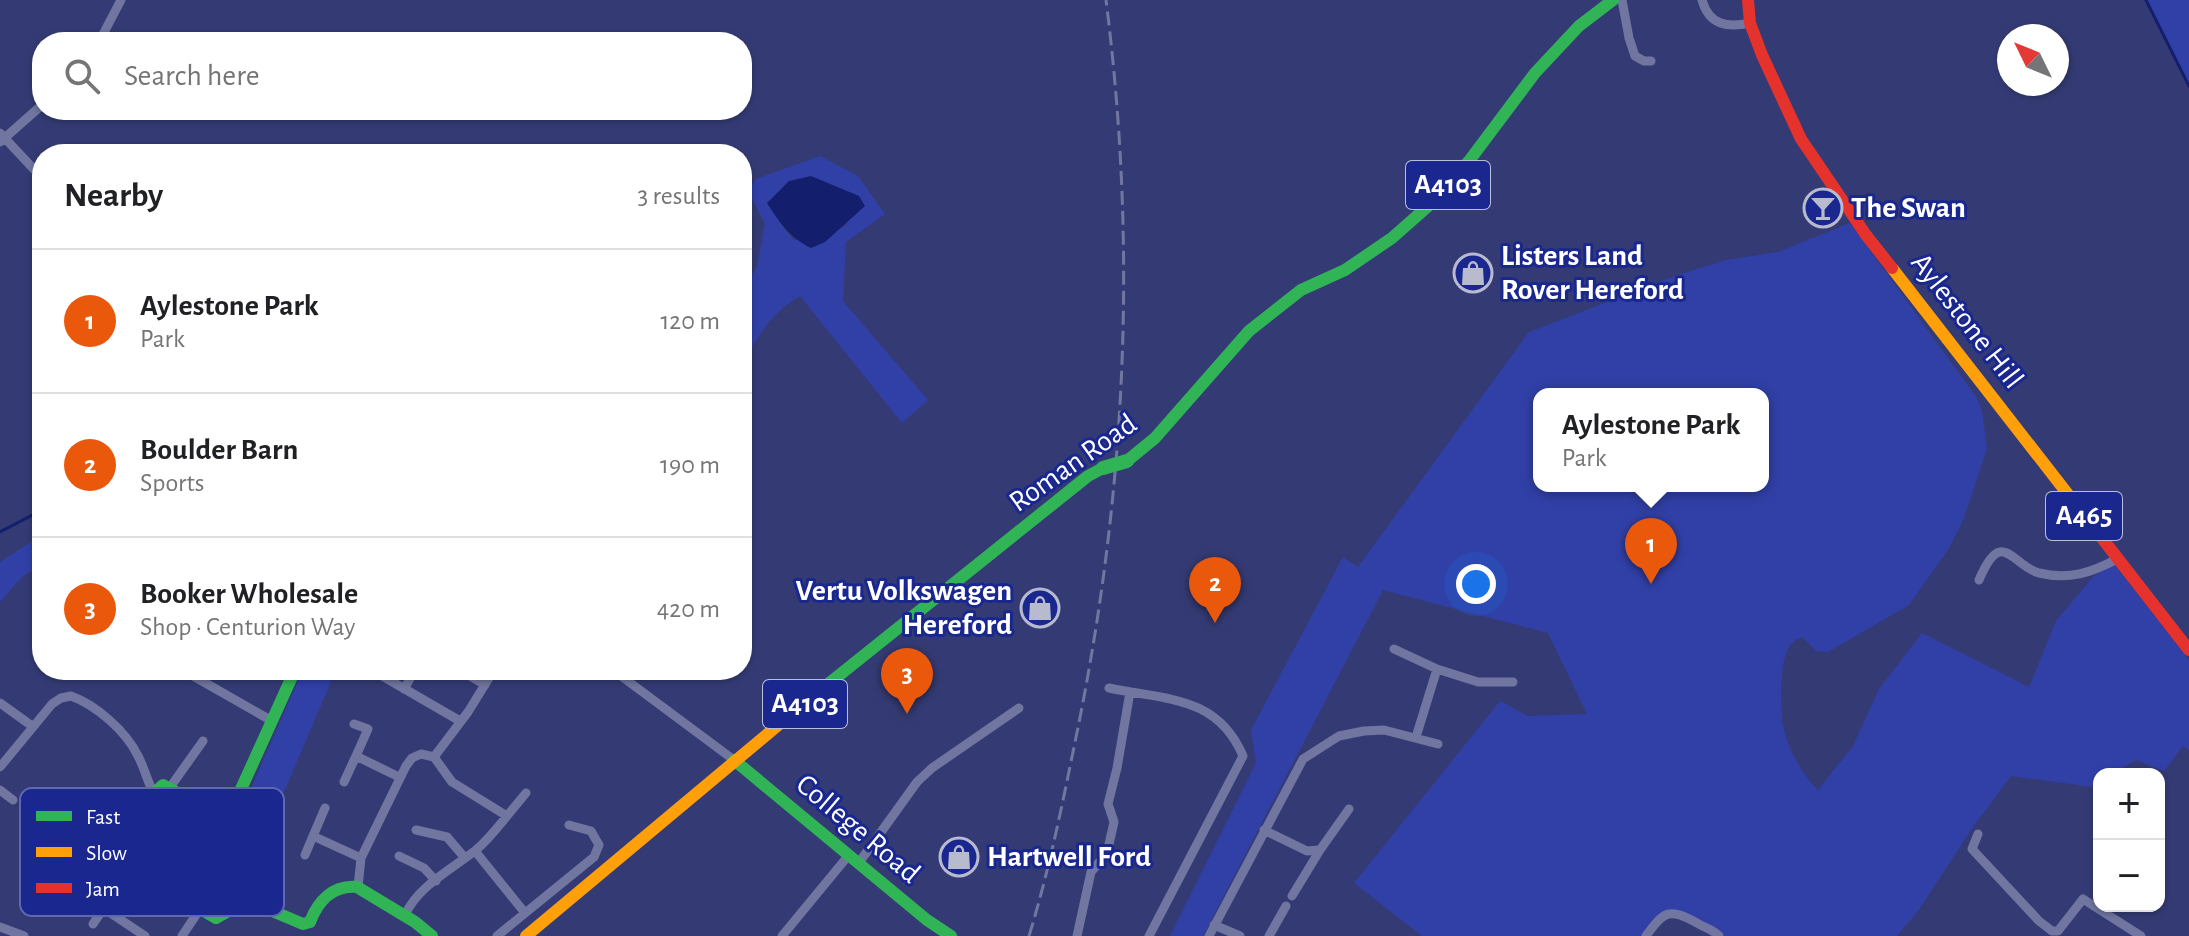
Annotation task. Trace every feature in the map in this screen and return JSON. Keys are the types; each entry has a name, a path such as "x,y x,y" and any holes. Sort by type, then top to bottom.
{"main road":[{"name":"Roman Road","path":"526,936 734,760 1088,476 1127,461 1155,438 1249,331 1301,290 1345,270 1392,238 1435,200 1469,161 1535,73 1579,26 1613,0"},
{"name":"Aylestone Hill","path":"1748,0 1750,23 1801,139 1866,235 2189,650"},
{"path":"242,788 290,680"},
{"name":"College Road","path":"734,760 853,860 951,936"},
{"path":"159,788 163,785 174,788"},
{"path":"284,916 309,929 315,908 324,897 358,887 405,915 432,936"}],"street":[{"path":"104,32 121,0"},
{"path":"1622,0 1635,56 1651,61"},
{"path":"1702,0 1711,19 1723,25 1750,23"},
{"path":"32,113 2,137 32,168"},
{"path":"1979,580 1987,562 1994,555 2004,552 2016,556 2037,573 2067,577 2091,573 2117,559"},
{"path":"1394,649 1437,669 1478,682 1513,682"},
{"path":"1416,737 1437,669"},
{"path":"200,680 272,721"},
{"path":"389,680 460,721"},
{"path":"404,689 409,680"},
{"path":"477,680 485,685"},
{"path":"434,757 454,734 488,680"},
{"path":"626,680 734,760"},
{"path":"1109,688 1194,705 1220,720 1235,738 1243,756 1149,936"},
{"path":"1077,936 1091,872 1107,853 1114,822 1108,804 1130,692"},
{"path":"0,767 32,726 61,698 71,696 114,725 128,739 151,788"},
{"path":"0,703 32,726"},
{"path":"782,936 853,860 924,775 1019,708"},
{"path":"344,782 368,729 354,724"},
{"path":"1209,936 1303,759 1339,736 1364,731 1384,730 1438,744"},
{"path":"171,786 203,741"},
{"path":"358,887 361,858 399,777 412,758 421,754 434,757 452,782 507,816"},
{"path":"356,756 399,777"},
{"path":"0,790 13,800"},
{"path":"405,915 409,906 436,881 491,836 526,793"},
{"path":"305,855 325,808"},
{"path":"1292,896 1349,809"},
{"path":"497,936 594,857 599,845 591,831 569,825"},
{"path":"416,830 447,837 465,858"},
{"path":"1264,830 1307,851 1320,850"},
{"path":"1978,834 1972,849 2052,931 2058,931 2083,899 2141,936"},
{"path":"313,836 361,858"},
{"path":"475,851 525,913"},
{"path":"399,856 421,866 436,881"},
{"path":"1269,936 1286,906"},
{"path":"1646,936 1663,916 1675,913 1707,927 1719,936"},
{"path":"93,924 98,916"},
{"path":"115,916 145,936"},
{"path":"182,936 195,916"},
{"path":"1214,925 1240,936"},
{"path":"0,927 24,936"}],"shaded area":[{"path":"2146,0 2189,0 2189,86"},
{"path":"820,156 858,176 885,214 846,242 843,301 928,400 902,423 800,296 765,327 752,347 752,274 757,267 765,223 752,199 752,184 756,179","holes":["767,202 848,224 831,234 794,240"]},
{"path":"811,176 859,196 865,206 825,242 811,248 786,229 767,203 789,181"},
{"path":"1850,223 1977,398 1982,411 1987,448 1964,518 1948,550 1909,605 1828,652 1816,651 1802,637 1788,649 1782,677 1784,730 1797,762 1818,790 1853,746 1879,689 1922,633 2029,687 2056,621 2093,577 2114,564 2189,660 2189,750 2183,746 2165,770 2136,760 2124,768 2093,768 2093,787 2011,776 1918,911 1897,936 1719,936 1675,913 1646,936 1422,936 1354,883 1500,701 1528,716 1587,714 1548,633 1383,590 1203,936 1170,936 1256,763 1251,730 1343,557 1358,567 1529,332 1675,276 1726,260 1778,252"},
{"path":"32,541 32,570 0,602 0,562"},
{"path":"299,680 332,680 284,792 284,788 251,788"}],"waterway":[{"path":"2146,0 2189,86"},
{"path":"0,532 32,515"}],"railway":[{"path":"1029,936 1059,819 1092,654 1115,468 1122,375 1124,282 1122,188 1106,0"}],"traffic: fast":[{"path":"1127,461 1155,438 1249,331 1301,290 1345,270 1392,238 1435,200 1469,161 1535,73 1579,26 1613,0"},
{"path":"1103,468 1127,461"},
{"path":"807,701 1088,476 1103,468"},
{"path":"242,788 290,680"},
{"path":"734,760 927,920 951,936"},
{"path":"160,788 163,785 168,788"},
{"path":"284,916 303,924 310,922 317,907 328,896 341,889 357,887 415,922 432,936"},
{"path":"213,916 219,916"}],"traffic: slow":[{"path":"1892,268 2098,533"},
{"path":"526,936 807,701"}],"traffic: jam":[{"path":"1748,0 1750,23 1762,55 1801,139 1892,268"},
{"path":"2098,533 2189,650"}],"place":[{"name":"The Swan","path":"1823,208"},
{"name":"Listers Land Rover Hereford","path":"1473,273"},
{"name":"Aylestone Park","path":"1651,584"},
{"name":"Vertu Volkswagen Hereford","path":"1040,608"},
{"name":"Boulder Barn","path":"1215,623"},
{"name":"Booker Wholesale","path":"907,714"},
{"name":"Hartwell Ford","path":"959,857"}]}
